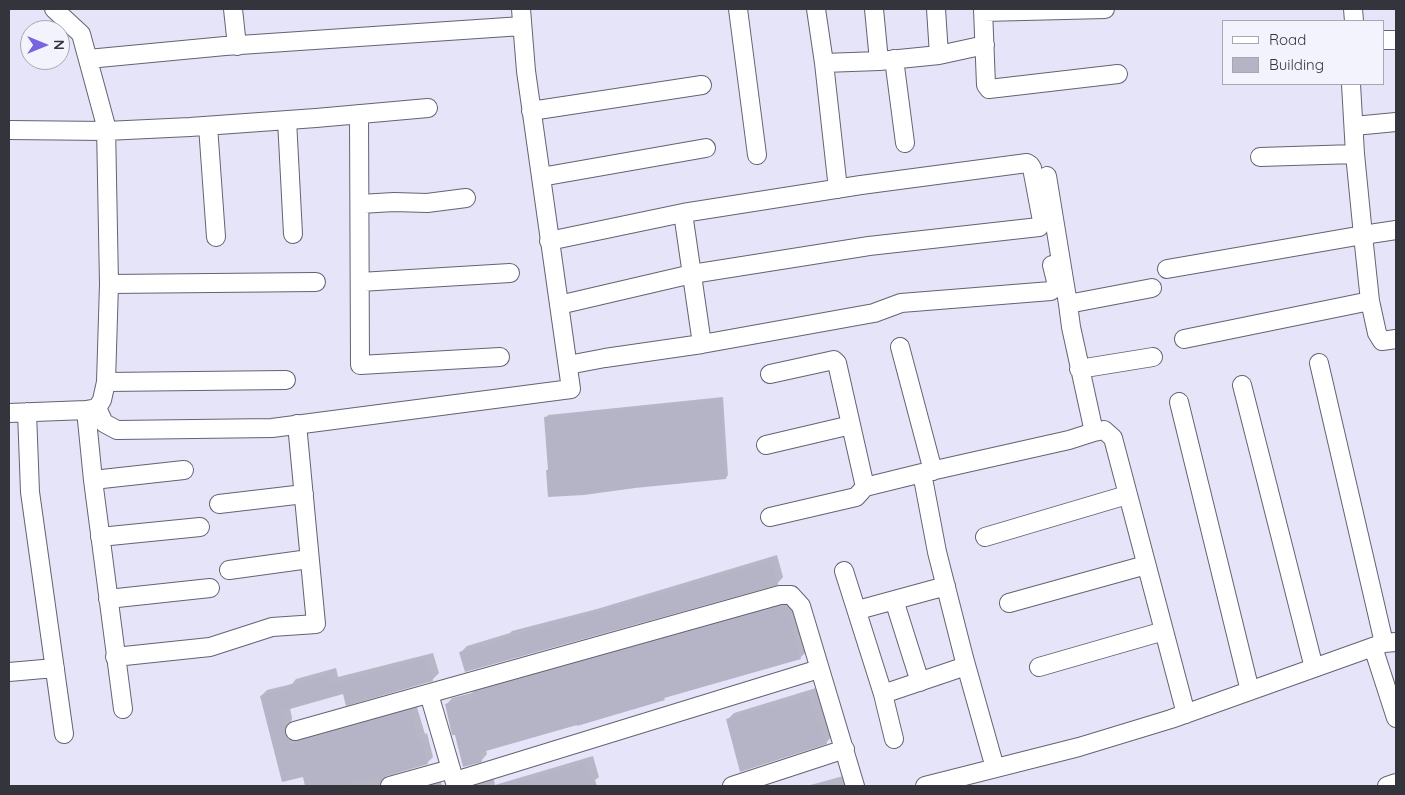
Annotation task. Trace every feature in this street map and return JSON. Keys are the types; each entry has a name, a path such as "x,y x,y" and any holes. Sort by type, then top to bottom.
{"street":[{"path":"9,412 92,409 102,400 106,382 109,284 106,131 81,34 54,9"},
{"path":"233,9 237,46"},
{"path":"738,9 757,155"},
{"path":"816,9 838,189"},
{"path":"874,9 905,143"},
{"path":"936,9 939,54"},
{"path":"1105,9 983,10 986,85 989,89 1118,74"},
{"path":"88,59 522,17 549,241 571,387 568,390 272,428 117,430 104,423 92,409"},
{"path":"824,63 886,60 939,54 985,44"},
{"path":"532,111 702,85"},
{"path":"1351,85 1355,154 1370,301 1377,333 1382,341 1396,340"},
{"path":"9,130 106,131 208,126 428,108"},
{"path":"359,114 360,366 500,356"},
{"path":"287,120 293,234"},
{"path":"1354,126 1396,122"},
{"path":"208,126 216,236"},
{"path":"541,177 706,148"},
{"path":"1260,157 1355,154"},
{"path":"549,241 683,213 1027,163 1032,168 1042,225 1056,281 1055,287 1051,291 901,303 874,313 702,344 605,358 568,366"},
{"path":"1047,176 1070,327 1094,432"},
{"path":"360,204 427,203 466,198"},
{"path":"683,213 702,344"},
{"path":"559,305 692,274 869,246 1039,227 1042,225"},
{"path":"1167,269 1396,230"},
{"path":"360,282 510,273"},
{"path":"109,284 316,282"},
{"path":"1068,304 1152,288"},
{"path":"1184,339 1370,301"},
{"path":"900,346 927,472 937,552 966,666 995,768"},
{"path":"1079,369 1153,357"},
{"path":"770,374 834,360 866,487"},
{"path":"1319,363 1384,644 1396,718"},
{"path":"106,382 286,380"},
{"path":"1242,385 1314,668"},
{"path":"1179,402 1250,690"},
{"path":"92,409 93,480 123,709"},
{"path":"27,412 30,492 64,734"},
{"path":"115,657 210,647 272,627 315,625 298,424"},
{"path":"766,445 851,425"},
{"path":"770,517 856,497 866,487 1069,440 1104,430 1113,438 1186,714"},
{"path":"93,480 184,470"},
{"path":"219,504 304,494"},
{"path":"985,537 1127,495"},
{"path":"100,538 200,527"},
{"path":"228,570 309,559"},
{"path":"1009,603 1146,565"},
{"path":"844,571 858,610 883,694 894,740"},
{"path":"858,610 946,586"},
{"path":"108,599 210,588"},
{"path":"295,731 780,595 791,595 801,606 855,786"},
{"path":"894,600 920,682"},
{"path":"1039,668 1164,631"},
{"path":"925,786 1080,747 1186,714 1384,644"},
{"path":"883,694 966,666"},
{"path":"9,672 55,668"},
{"path":"390,786 454,779 819,669"},
{"path":"429,694 454,779"},
{"path":"732,786 845,749"},
{"path":"1387,786 1396,783"}],"building":[{"path":"721,399 726,479 584,495 548,497 544,417"},
{"path":"771,560 778,585 465,672 459,652 504,639 504,637 590,614"},
{"path":"781,606 788,608 794,629 792,630 801,659 664,698 665,700 577,726 479,753 482,762 463,767 455,735 452,735 445,704 472,697 471,693"},
{"path":"426,658 433,681 346,706 343,694 283,711 287,725 285,733 291,744 410,710 418,740 421,739 428,764 387,776 382,779 380,786 378,776 343,786 305,786 303,777 282,782 260,696 289,688 289,685 329,674 332,683"},
{"path":"809,694 818,725 821,724 827,744 740,772 726,719"},
{"path":"586,762 594,786 518,786 517,782"}]}
